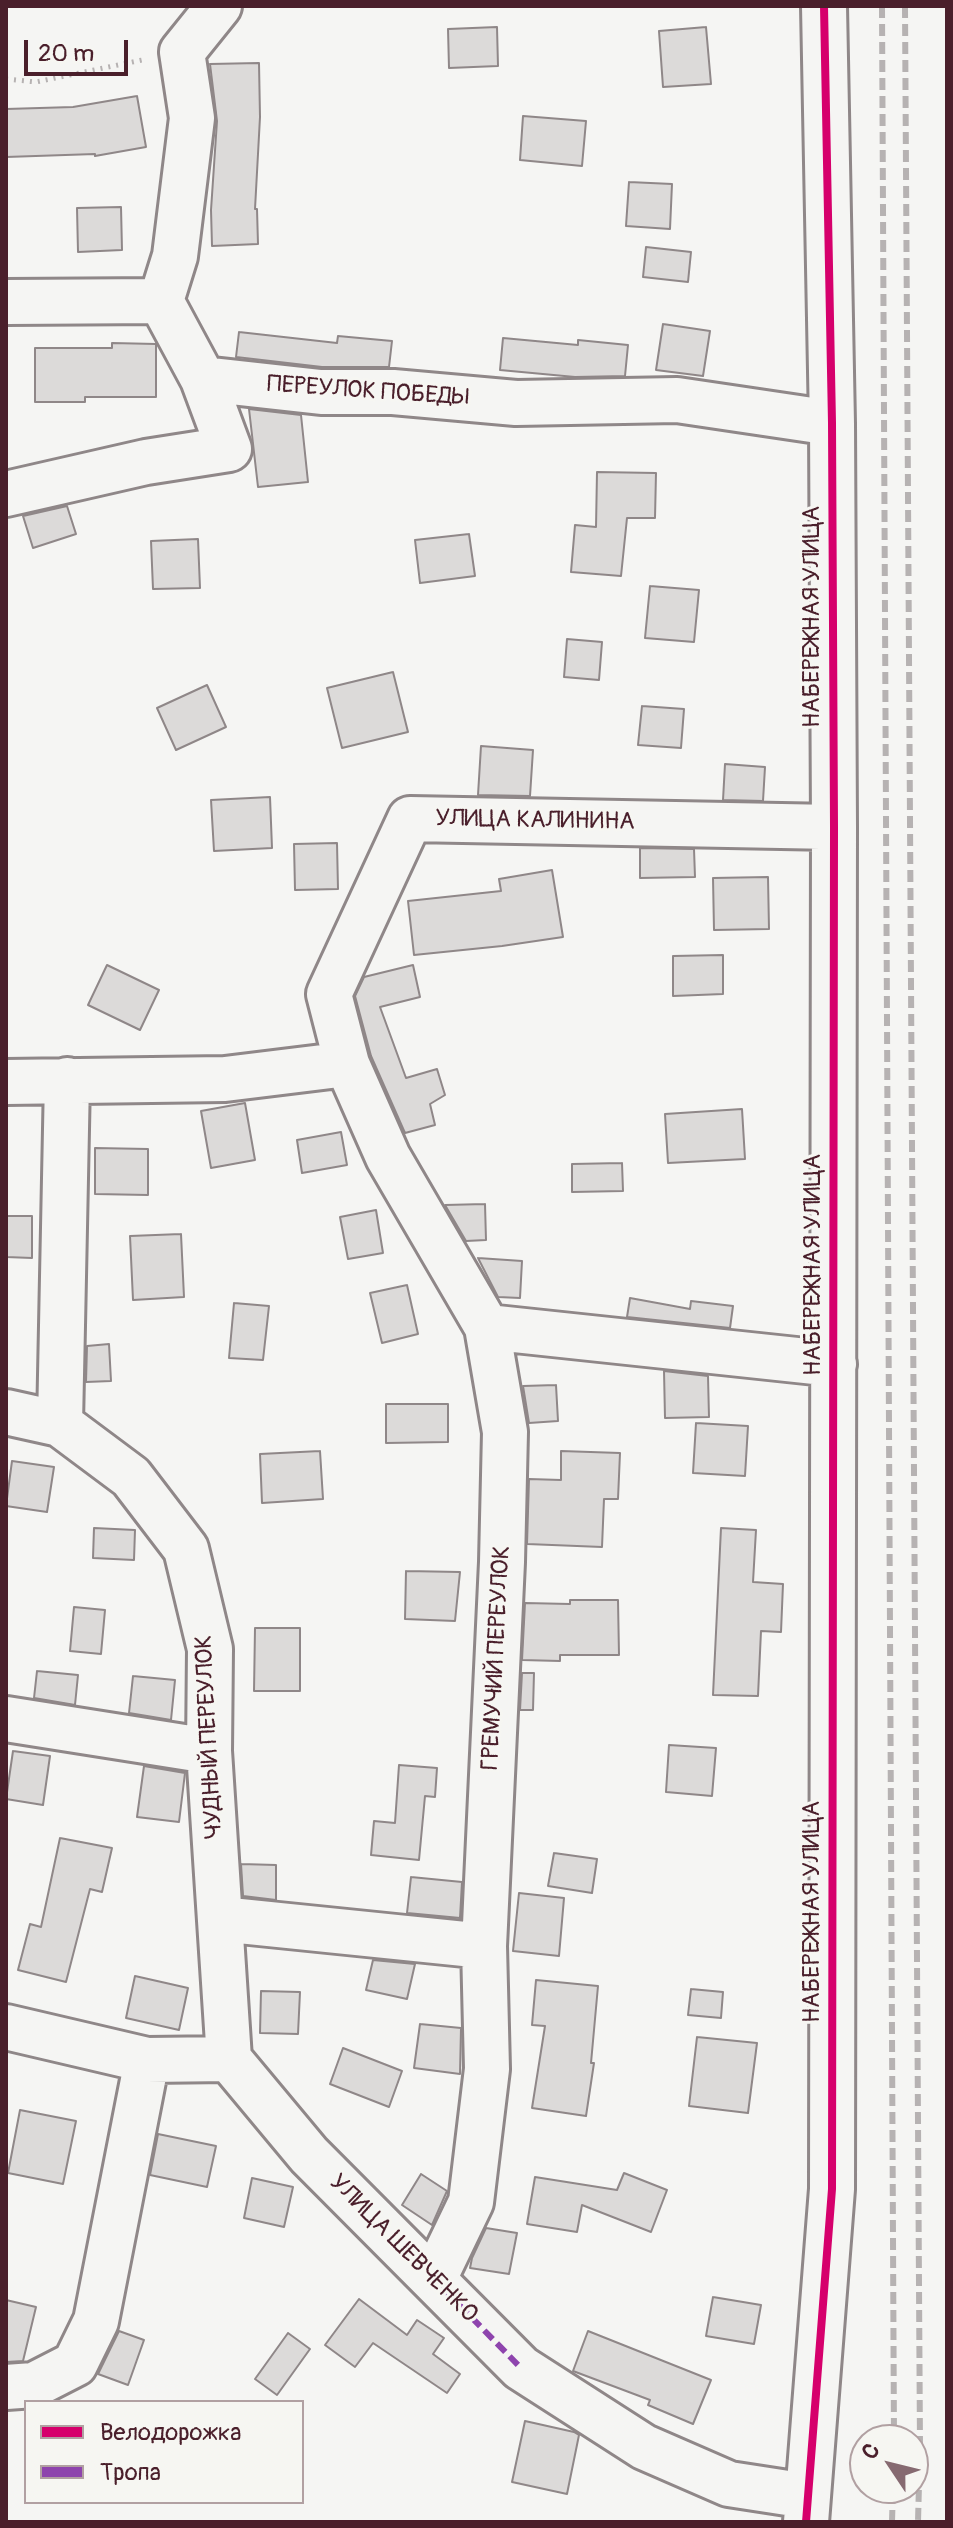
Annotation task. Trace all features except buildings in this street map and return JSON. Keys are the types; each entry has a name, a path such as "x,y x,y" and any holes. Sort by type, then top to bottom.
{"street":[{"path":"6,494 146,462 229,449 203,379 161,301 175,256 192,118 182,52 219,6"},
{"name":"НАБЕРЕЖНАЯ УЛИЦА","path":"806,2509 832,2189 834,827 832,423 824,6"},
{"path":"6,302 161,301"},
{"name":"ПЕРЕУЛОК ПОБЕДЫ","path":"203,379 321,392 393,392 516,403 677,400 832,423"},
{"name":"УЛИЦА КАЛИНИНА","path":"347,1064 329,994 410,819 834,827"},
{"path":"6,1082 225,1079 347,1064"},
{"name":"ГРЕМУЧИЙ ПЕРЕУЛОК","path":"347,1064 388,1157 487,1327 505,1432 484,1946 487,2069 471,2202 434,2279"},
{"path":"6,1412 60,1424 67,1080"},
{"path":"487,1327 834,1364"},
{"name":"ЧУДНЫЙ ПЕРЕУЛОК","path":"60,1424 131,1477 186,1549 210,1649 209,1751 229,2059"},
{"path":"6,1719 209,1751"},
{"path":"220,1919 484,1946"},
{"path":"6,2027 147,2060 229,2059"},
{"name":"УЛИЦА ШЕВЧЕНКО","path":"229,2059 309,2155 521,2368 644,2447 729,2484 806,2509"},
{"path":"6,2387 34,2385 75,2364 96,2321 147,2060"}],"path":[{"path":"6,79 36,82 182,52"}],"railway":[{"path":"882,6 894,2424"},
{"path":"905,6 918,2522"},
{"path":"892,2522 893,2504"}],"marked path":[{"path":"434,2279 521,2368"}],"cycle path":[{"path":"806,2522 832,2189 834,827 832,423 824,6"}]}
